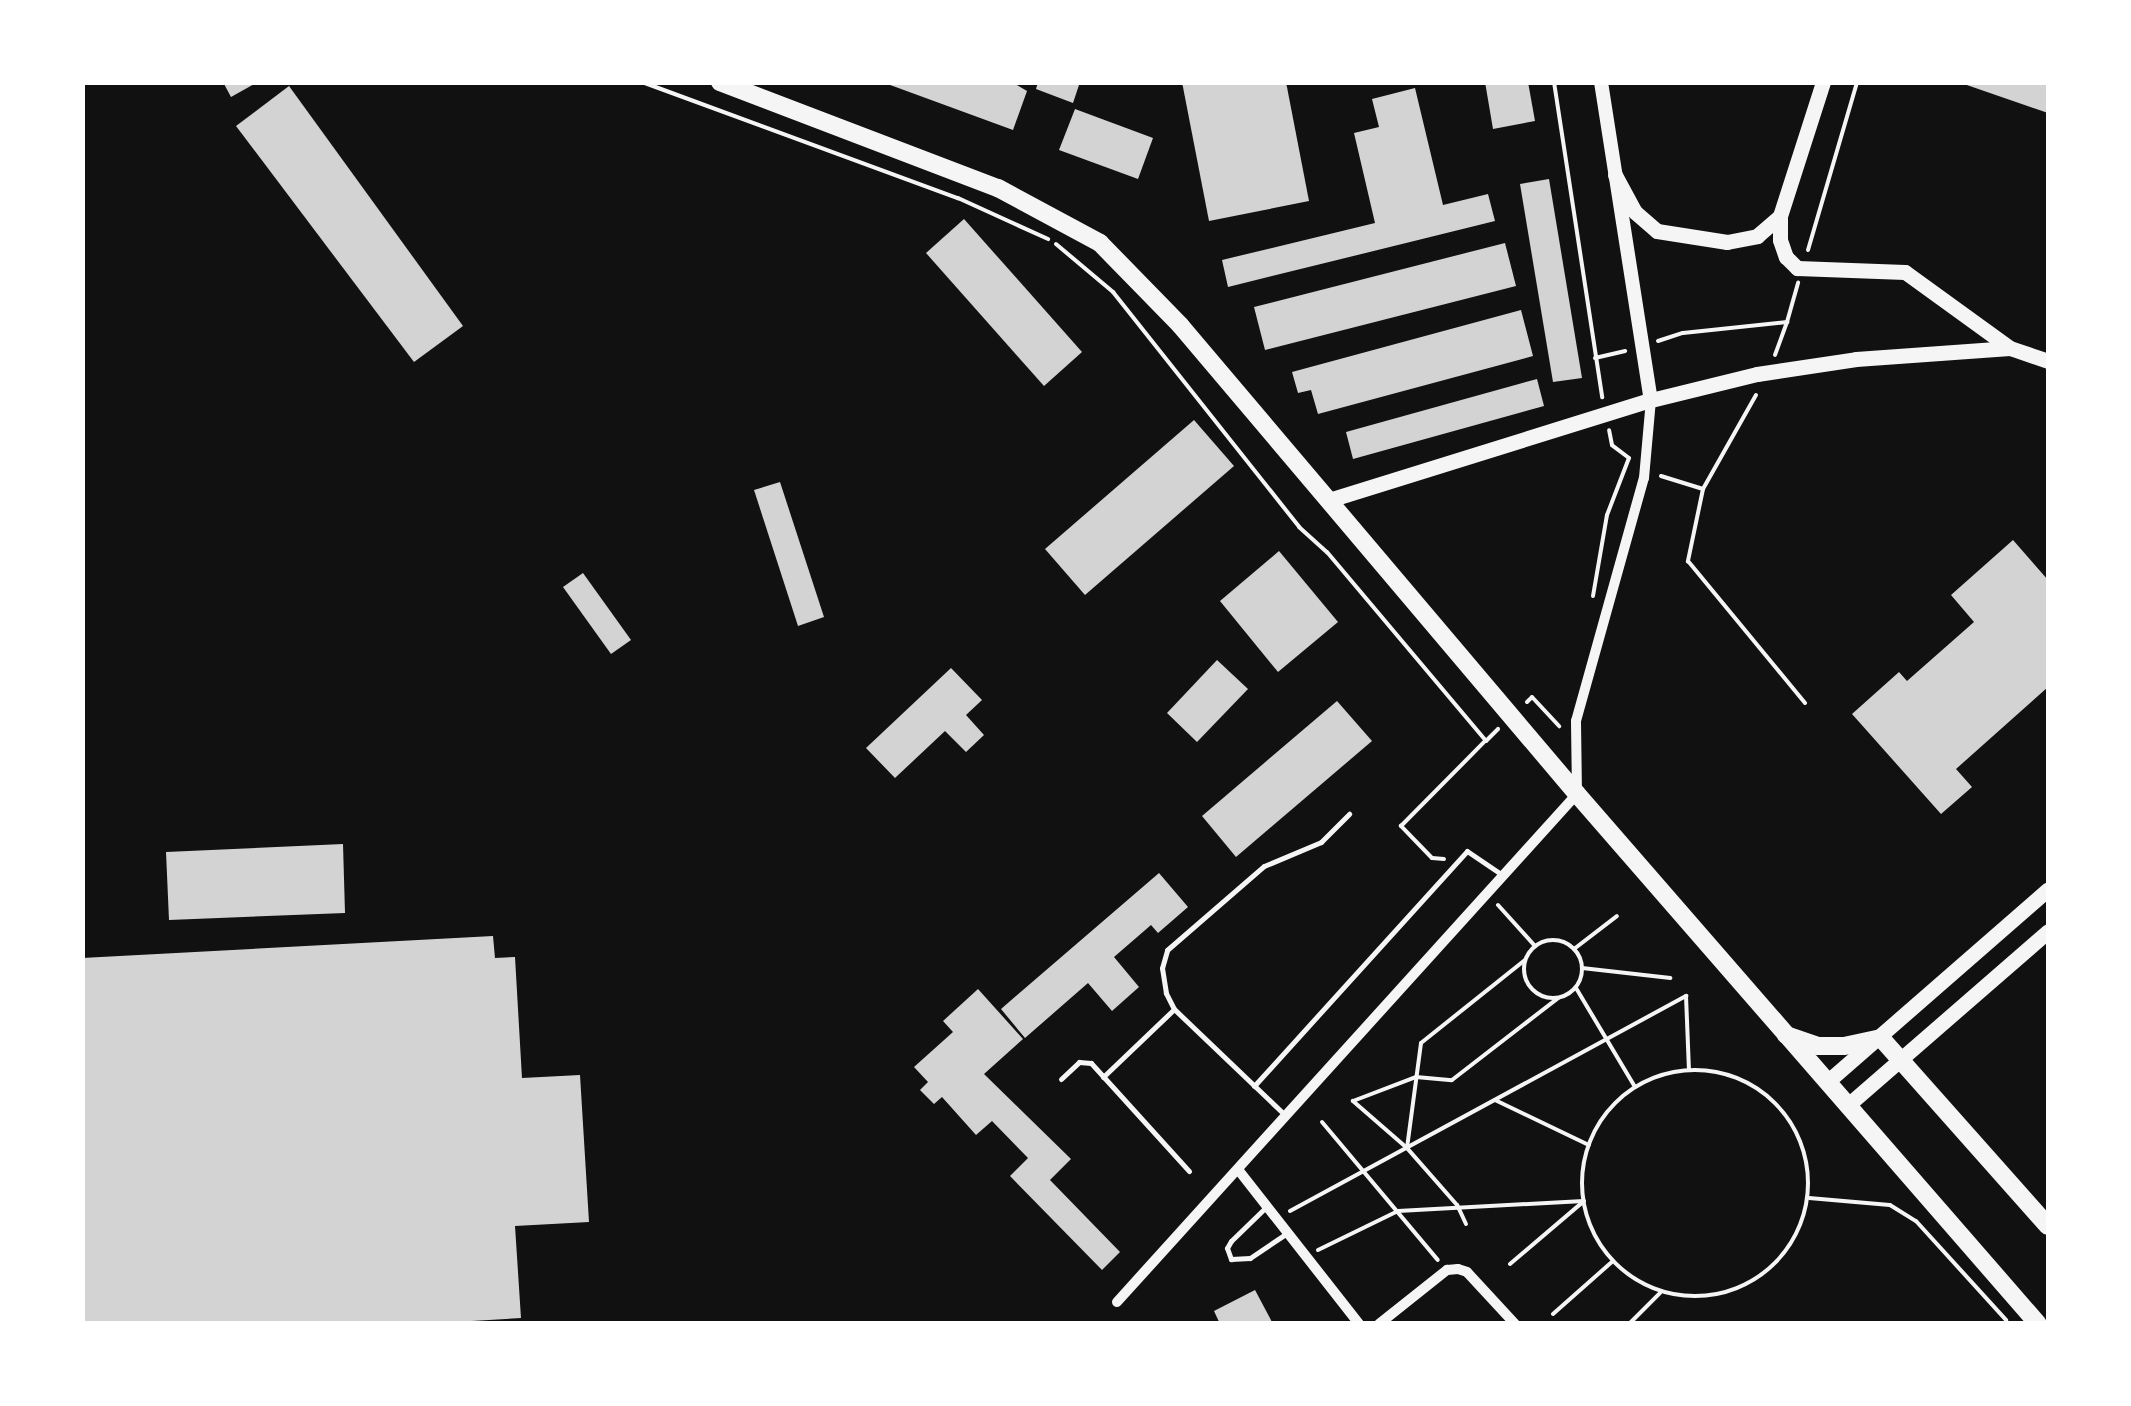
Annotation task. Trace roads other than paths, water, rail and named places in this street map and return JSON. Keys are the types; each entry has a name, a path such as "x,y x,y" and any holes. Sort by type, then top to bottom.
{"main road":[{"path":"720,82 998,188 1100,242 1180,324 1577,794 2038,1324"},
{"path":"1822,82 1780,216 1786,257 1802,269 1905,272 1920,279 2010,348 2048,361"},
{"path":"1615,175 1635,212 1657,231 1744,242 1780,216"},
{"path":"1329,500 1651,400 1769,372 1856,359 2010,348"},
{"path":"1827,1082 1882,1038 2048,888"},
{"path":"1848,1105 2048,931"},
{"path":"1784,1034 1818,1046 1844,1046 1882,1038"},
{"path":"1882,1038 2048,1226"}],"street":[{"path":"1117,1302 1240,1172 1577,794 1576,721 1646,472 1651,400 1602,82"},
{"path":"1240,1172 1359,1324"},
{"path":"1379,1324 1446,1270 1467,1272 1515,1324"}],"lane":[{"path":"1286,1116 1174,1009 1162,981 1167,950 1264,866 1321,842 1349,814"},
{"path":"1254,1086 1468,851 1504,876"},
{"path":"1103,1077 1174,1009"},
{"path":"1061,1079 1086,1061 1188,1171"},
{"path":"1266,1206 1231,1241 1228,1256 1250,1258 1287,1233"}]}
